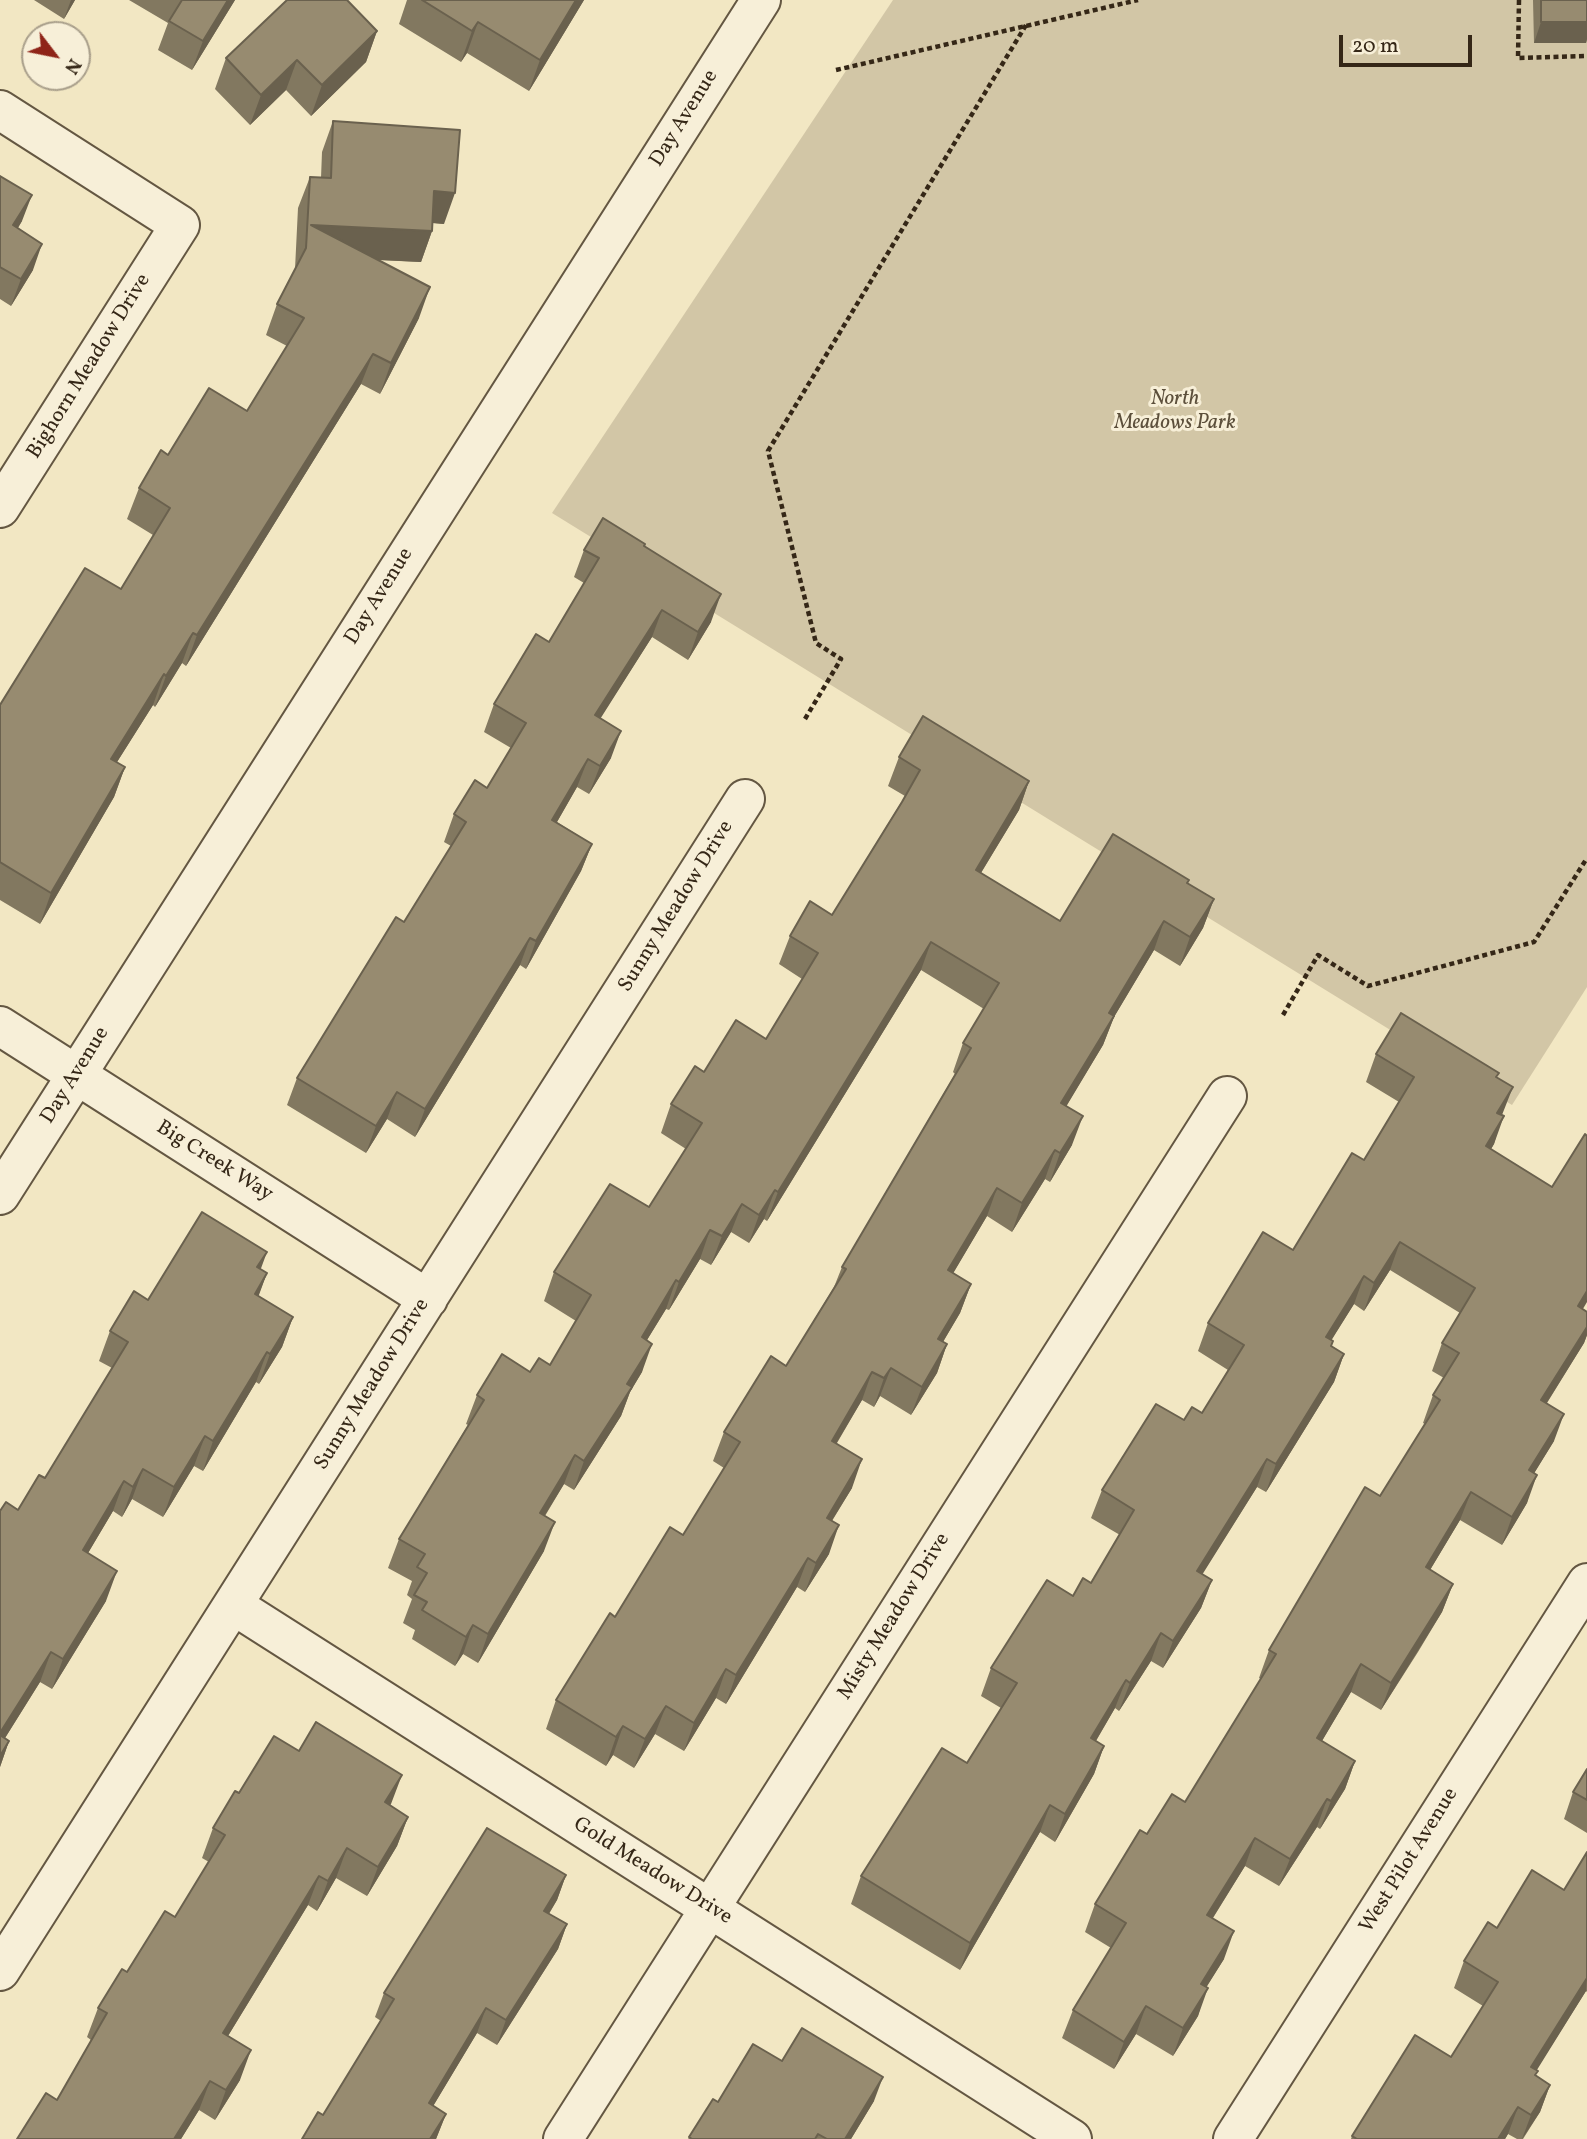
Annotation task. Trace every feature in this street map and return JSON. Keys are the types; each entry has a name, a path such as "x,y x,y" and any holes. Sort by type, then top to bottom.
{"street":[{"name":"Day Avenue","path":"0,1195 761,0"},
{"name":"Bighorn Meadow Drive","path":"0,110 180,225 0,508"},
{"name":"Sunny Meadow Drive","path":"0,1971 745,799"},
{"name":"Big Creek Way","path":"0,1026 428,1299"},
{"name":"Misty Meadow Drive","path":"563,2139 1227,1096"},
{"name":"West Pilot Avenue","path":"1233,2139 1587,1584"},
{"name":"Gold Meadow Drive","path":"233,1605 1072,2139"}],"path":[{"path":"836,70 1138,0"},
{"path":"1519,0 1518,58 1587,56"},
{"path":"805,719 841,659 816,643 768,451 1026,25"},
{"path":"1283,1015 1318,955 1368,986 1534,942 1587,858"}],"green space":[{"name":"North Meadows Park","path":"893,0 1587,0 1587,987 1512,1105 552,513"}],"building":[{"path":"182,0 228,0 203,41 169,21"},
{"path":"287,0 347,0 377,31 322,85 297,60 261,95 226,58"},
{"path":"422,0 576,0 540,60 478,22 472,31"},
{"path":"1541,0 1587,0 1587,22 1541,22"},
{"path":"333,121 460,130 455,193 434,191 432,231 311,225 430,287 391,363 373,354 197,635 193,633 166,676 164,674 111,759 125,767 51,893 0,862 0,705 85,568 121,589 170,508 139,488 161,450 168,455 209,388 247,411 304,318 277,304 306,248 310,177 331,178"},
{"path":"0,176 32,195 13,225 42,244 21,279 0,267"},
{"path":"603,518 721,594 698,632 662,610 595,715 621,731 600,766 588,759 552,820 592,844 536,941 530,938 425,1109 397,1092 376,1126 297,1078 396,917 404,922 466,822 454,814 475,780 487,788 526,723 494,704 536,634 549,642 599,558 584,550"},
{"path":"923,716 1029,781 976,870 1060,921 1113,834 1189,880 1187,883 1214,899 1190,937 1164,921 1109,1013 1114,1016 1061,1103 1083,1116 1060,1153 1055,1150 1022,1203 997,1188 948,1270 971,1284 938,1339 947,1344 922,1387 891,1368 884,1378 872,1372 832,1441 862,1459 827,1518 839,1525 816,1563 808,1558 736,1675 726,1669 694,1723 666,1706 645,1739 623,1726 616,1737 556,1700 610,1613 615,1617 670,1527 683,1535 740,1442 724,1432 771,1356 786,1366 846,1269 842,1267 971,1048 963,1043 999,983 931,942 778,1192 775,1190 759,1215 742,1204 722,1236 710,1230 679,1282 676,1280 642,1337 652,1344 627,1384 632,1387 584,1461 575,1455 540,1513 555,1522 488,1634 473,1625 466,1637 422,1610 427,1602 414,1595 427,1573 417,1567 425,1554 399,1539 484,1400 477,1395 502,1354 530,1372 539,1358 550,1365 591,1295 554,1272 610,1184 649,1207 702,1123 671,1104 695,1066 704,1072 736,1020 766,1039 818,953 790,936 810,901 832,915 902,802 920,770 899,757"},
{"path":"1401,1013 1499,1073 1496,1077 1513,1087 1497,1113 1504,1116 1486,1146 1552,1187 1585,1134 1587,1136 1587,1291 1578,1306 1587,1312 1587,1327 1541,1400 1564,1414 1529,1470 1537,1475 1512,1517 1471,1492 1426,1567 1453,1584 1391,1683 1361,1664 1317,1738 1355,1761 1331,1801 1327,1799 1290,1859 1255,1838 1207,1915 1234,1931 1201,1984 1208,1988 1183,2028 1146,2006 1124,2042 1073,2010 1126,1923 1095,1904 1140,1830 1147,1834 1172,1794 1185,1802 1276,1654 1269,1650 1365,1487 1380,1496 1440,1400 1433,1395 1459,1353 1442,1343 1475,1288 1400,1242 1374,1283 1364,1276 1326,1337 1333,1341 1331,1346 1344,1354 1276,1464 1267,1459 1197,1571 1212,1580 1173,1641 1161,1633 1130,1683 1126,1680 1091,1738 1104,1746 1065,1814 1050,1805 970,1943 861,1876 942,1748 967,1763 1017,1683 991,1668 1047,1580 1073,1596 1083,1578 1091,1583 1134,1510 1102,1490 1156,1404 1184,1420 1192,1407 1202,1413 1244,1345 1208,1323 1263,1232 1293,1250 1352,1153 1364,1160 1414,1077 1376,1054"},
{"path":"202,1212 267,1252 257,1267 267,1273 255,1294 293,1317 270,1354 267,1352 213,1441 205,1436 174,1487 143,1469 133,1487 124,1481 83,1550 117,1571 63,1659 51,1652 0,1733 0,1511 6,1502 18,1510 39,1475 45,1478 128,1342 110,1331 134,1291 148,1300"},
{"path":"316,1722 402,1775 385,1802 408,1817 378,1867 347,1848 328,1881 319,1876 223,2033 251,2050 226,2090 210,2081 174,2139 17,2139 46,2093 57,2100 107,2013 98,2008 122,1969 127,1972 165,1911 175,1917 225,1835 213,1828 235,1791 239,1793 274,1736 299,1751"},
{"path":"0,1735 9,1741 0,1756"},
{"path":"1587,1769 1587,1800 1573,1792"},
{"path":"487,1828 566,1875 544,1911 567,1924 506,2020 486,2008 429,2103 446,2114 430,2139 302,2139 318,2112 323,2115 394,1999 384,1993"},
{"path":"1587,1852 1587,1978 1531,2067 1538,2071 1535,2075 1550,2085 1531,2115 1518,2107 1498,2139 1357,2139 1352,2136 1415,2035 1451,2057 1498,1982 1464,1961 1488,1922 1497,1928 1532,1870 1564,1890"},
{"path":"802,2028 883,2077 845,2139 827,2139 818,2134 815,2139 689,2137 713,2099 718,2102 753,2044 782,2061"}]}
